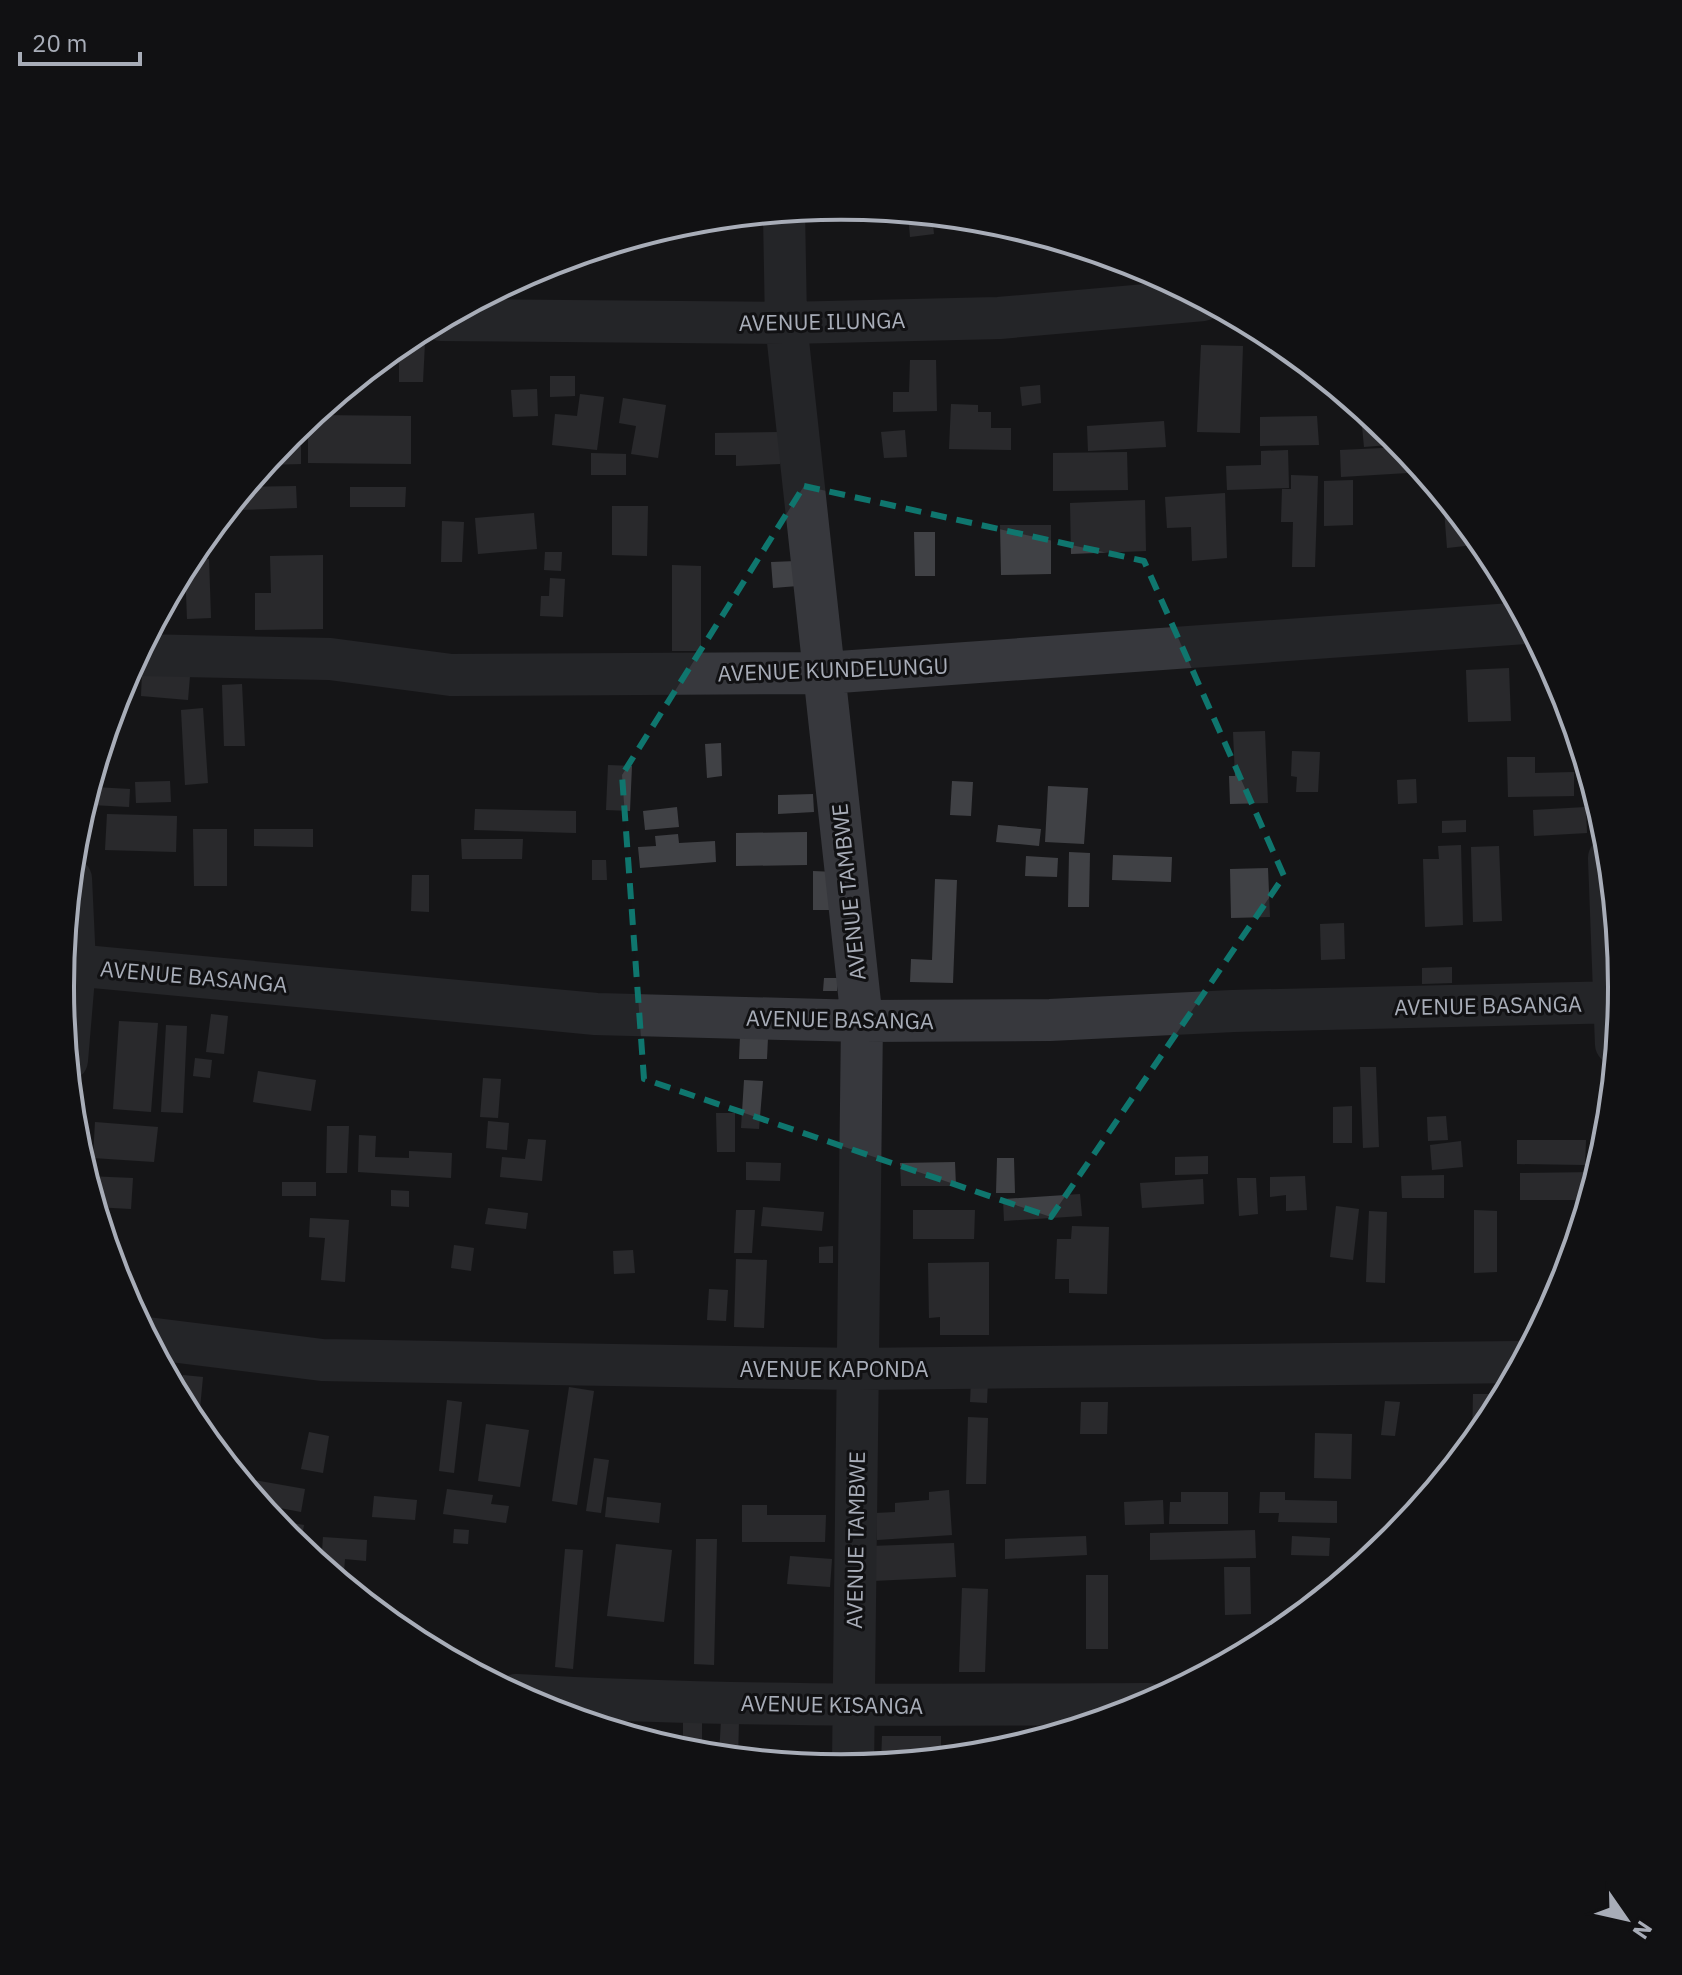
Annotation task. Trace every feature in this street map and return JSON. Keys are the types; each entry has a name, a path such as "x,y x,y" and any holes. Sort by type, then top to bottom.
{"street":[{"name":"AVENUE TAMBWE","path":"784,223 786,323 862,1021 853,1754"},
{"name":"AVENUE ILUNGA","path":"463,320 786,323 999,318 1183,302"},
{"name":"AVENUE KUNDELUNGU","path":"150,655 330,659 394,665 451,675 825,673 1516,624"},
{"name":"AVENUE BASANGA","path":"75,965 596,1014 862,1021 1050,1020 1233,1011 1607,1002"},
{"name":"AVENUE KAPONDA","path":"160,1340 322,1360 857,1369 1510,1362"},
{"name":"AVENUE KISANGA","path":"550,1697 632,1702 852,1706 1114,1704"}],"highlighted area":[{"path":"804,486 1144,561 1284,876 1051,1217 644,1079 622,775"}],"building":[{"path":"909,224 933,226 934,234 910,237"},
{"path":"425,344 423,382 399,382 399,361"},
{"path":"1201,345 1243,346 1240,433 1197,432"},
{"path":"910,360 936,360 937,411 893,412 893,392 909,392"},
{"path":"550,376 575,376 575,396 550,397"},
{"path":"1040,385 1041,403 1022,406 1020,387"},
{"path":"537,389 538,416 513,417 511,390"},
{"path":"580,394 604,397 597,450 552,445 555,414 577,416"},
{"path":"623,398 666,405 658,458 631,454 636,426 619,423"},
{"path":"951,404 978,405 978,412 991,412 991,428 1011,428 1011,450 949,449"},
{"path":"331,415 411,416 411,464 308,463 308,436"},
{"path":"1317,416 1319,445 1260,446 1260,417"},
{"path":"1164,421 1166,447 1088,451 1087,426"},
{"path":"1363,426 1383,445 1364,447"},
{"path":"905,430 907,457 884,458 881,432"},
{"path":"780,432 780,464 736,466 736,455 715,455 715,433"},
{"path":"298,446 301,446 301,464 281,465"},
{"path":"1386,448 1409,473 1341,477 1340,450"},
{"path":"1288,450 1289,488 1227,490 1226,466 1261,465 1261,451"},
{"path":"1127,452 1128,490 1053,491 1053,453"},
{"path":"591,453 626,454 626,475 591,475"},
{"path":"1291,475 1318,476 1315,567 1292,567 1293,522 1281,522 1282,489 1291,489"},
{"path":"1353,480 1353,525 1324,526 1324,481"},
{"path":"296,486 297,508 241,510 260,487"},
{"path":"350,487 406,487 405,507 350,507"},
{"path":"1225,493 1227,558 1192,561 1191,527 1167,528 1165,497"},
{"path":"1145,500 1146,551 1071,554 1070,503"},
{"path":"612,506 648,506 647,556 612,555"},
{"path":"534,513 537,549 478,554 475,518"},
{"path":"1444,514 1468,546 1447,548"},
{"path":"442,521 464,522 462,562 441,562"},
{"path":"1000,525 1051,525 1051,574 1001,575"},
{"path":"914,532 935,532 935,576 915,576"},
{"path":"545,552 562,552 561,571 544,570"},
{"path":"323,555 323,629 255,630 255,593 271,593 270,556"},
{"path":"204,559 209,559 211,618 187,619 186,589"},
{"path":"796,561 798,586 773,588 771,562"},
{"path":"672,565 701,566 701,651 672,651"},
{"path":"550,578 565,579 563,617 540,616 541,596 549,596"},
{"path":"1509,668 1511,721 1468,722 1466,670"},
{"path":"142,672 190,676 188,700 141,696"},
{"path":"242,684 245,746 224,746 222,685"},
{"path":"203,708 208,783 185,785 181,710"},
{"path":"1265,731 1268,803 1230,804 1229,776 1235,776 1233,732"},
{"path":"721,743 722,776 707,778 705,744"},
{"path":"1292,751 1320,752 1318,792 1296,792 1297,777 1291,776"},
{"path":"1507,757 1535,757 1535,773 1574,772 1574,796 1508,797"},
{"path":"608,765 632,766 630,811 606,810"},
{"path":"1416,779 1417,803 1398,804 1397,780"},
{"path":"170,781 171,802 136,803 135,782"},
{"path":"952,781 973,782 971,816 950,815"},
{"path":"1048,786 1088,788 1084,844 1045,842"},
{"path":"101,787 130,789 129,807 96,805"},
{"path":"813,794 814,812 778,814 778,795"},
{"path":"677,807 679,827 645,830 643,811"},
{"path":"1586,807 1587,833 1534,836 1533,810"},
{"path":"475,809 576,811 576,833 474,830"},
{"path":"107,814 177,816 176,852 105,850"},
{"path":"1466,820 1466,832 1442,833 1442,821"},
{"path":"998,825 1041,829 1039,846 996,842"},
{"path":"193,829 227,829 227,886 194,886"},
{"path":"254,829 313,829 313,847 254,846"},
{"path":"807,832 807,865 736,866 736,833"},
{"path":"678,834 679,843 715,841 716,862 640,868 638,847 656,846 655,836"},
{"path":"461,839 523,839 522,859 462,859"},
{"path":"1461,845 1463,925 1425,927 1423,859 1439,859 1438,846"},
{"path":"1499,846 1502,921 1473,922 1471,847"},
{"path":"1069,852 1090,853 1089,907 1068,907"},
{"path":"1113,855 1172,857 1171,882 1112,880"},
{"path":"1026,856 1058,858 1057,877 1025,876"},
{"path":"592,860 606,860 607,880 592,880"},
{"path":"1268,868 1270,917 1231,918 1230,869"},
{"path":"813,871 836,872 835,910 813,910"},
{"path":"412,875 429,875 429,912 411,911"},
{"path":"935,879 957,880 953,983 910,982 911,959 932,960"},
{"path":"1344,923 1345,959 1321,960 1320,924"},
{"path":"1452,967 1452,983 1422,984 1422,968"},
{"path":"824,978 838,978 837,991 823,991"},
{"path":"211,1014 228,1016 224,1054 206,1052"},
{"path":"119,1021 158,1023 151,1112 113,1109"},
{"path":"166,1025 187,1026 183,1113 161,1112"},
{"path":"740,1036 768,1038 767,1059 739,1059"},
{"path":"195,1058 212,1060 210,1078 193,1076"},
{"path":"1360,1067 1376,1067 1379,1147 1363,1148"},
{"path":"258,1071 316,1080 311,1111 253,1102"},
{"path":"483,1078 501,1079 498,1118 480,1117"},
{"path":"744,1080 763,1081 759,1129 741,1128"},
{"path":"1352,1106 1352,1143 1333,1143 1333,1107"},
{"path":"716,1113 735,1113 735,1152 717,1152"},
{"path":"1446,1116 1448,1140 1428,1141 1427,1117"},
{"path":"488,1121 509,1123 507,1150 486,1148"},
{"path":"95,1122 158,1127 154,1162 94,1158"},
{"path":"327,1126 349,1126 347,1173 326,1173"},
{"path":"359,1135 376,1136 375,1157 409,1158 409,1151 452,1153 451,1178 358,1172"},
{"path":"528,1139 546,1140 542,1181 500,1177 502,1157 525,1159"},
{"path":"1517,1140 1586,1140 1585,1165 1517,1164"},
{"path":"1461,1141 1463,1167 1432,1170 1430,1145"},
{"path":"1208,1156 1208,1174 1175,1175 1175,1157"},
{"path":"997,1158 1014,1158 1015,1193 996,1193"},
{"path":"746,1162 781,1163 780,1181 746,1180"},
{"path":"955,1162 956,1186 901,1186 900,1163"},
{"path":"1585,1172 1578,1200 1520,1200 1520,1173"},
{"path":"1444,1175 1444,1198 1402,1198 1401,1176"},
{"path":"1305,1176 1307,1210 1286,1211 1286,1195 1270,1197 1270,1177"},
{"path":"98,1177 133,1178 131,1209 107,1208"},
{"path":"1237,1178 1256,1178 1258,1214 1239,1216"},
{"path":"1203,1179 1204,1204 1142,1208 1140,1183"},
{"path":"282,1182 316,1182 316,1196 282,1196"},
{"path":"391,1190 409,1191 409,1207 391,1206"},
{"path":"1080,1194 1082,1216 1004,1221 1003,1199"},
{"path":"1336,1206 1359,1209 1353,1260 1330,1257"},
{"path":"763,1207 824,1212 822,1231 761,1226"},
{"path":"488,1208 528,1213 526,1229 485,1224"},
{"path":"736,1210 755,1210 752,1253 734,1253"},
{"path":"913,1210 975,1210 974,1239 913,1239"},
{"path":"1474,1210 1497,1211 1497,1272 1474,1273"},
{"path":"1369,1211 1387,1212 1385,1283 1366,1282"},
{"path":"310,1218 349,1220 345,1282 321,1280 325,1238 309,1237"},
{"path":"1072,1226 1109,1227 1107,1294 1069,1293 1069,1279 1055,1279 1057,1239 1071,1239"},
{"path":"454,1245 474,1248 471,1271 451,1268"},
{"path":"833,1246 833,1263 819,1263 819,1247"},
{"path":"633,1250 635,1273 614,1274 613,1251"},
{"path":"736,1259 767,1260 764,1328 734,1327"},
{"path":"989,1262 989,1335 940,1335 940,1317 929,1318 928,1263"},
{"path":"709,1289 728,1290 726,1321 707,1320"},
{"path":"183,1375 203,1377 200,1409 183,1380"},
{"path":"971,1381 988,1381 987,1403 970,1402"},
{"path":"569,1387 594,1391 577,1505 552,1501"},
{"path":"1473,1394 1491,1394 1479,1414 1472,1423"},
{"path":"447,1400 462,1402 454,1473 439,1471"},
{"path":"1385,1401 1400,1402 1395,1436 1381,1435"},
{"path":"1081,1402 1108,1402 1107,1434 1080,1434"},
{"path":"968,1417 988,1418 986,1484 966,1484"},
{"path":"486,1424 529,1430 520,1487 478,1481"},
{"path":"309,1432 329,1436 323,1473 301,1469"},
{"path":"1315,1433 1352,1434 1351,1479 1314,1478"},
{"path":"594,1458 609,1460 601,1513 586,1511"},
{"path":"253,1480 305,1489 301,1512 278,1508"},
{"path":"447,1489 493,1495 491,1504 509,1506 506,1523 443,1514"},
{"path":"949,1490 952,1535 877,1540 876,1513 895,1512 895,1503 929,1500 929,1492"},
{"path":"1181,1492 1228,1492 1228,1524 1169,1524 1170,1502 1181,1502"},
{"path":"1260,1492 1285,1492 1285,1500 1337,1501 1337,1523 1278,1522 1279,1513 1259,1513"},
{"path":"374,1496 417,1500 415,1520 372,1517"},
{"path":"607,1497 661,1503 659,1523 605,1517"},
{"path":"1163,1500 1164,1524 1125,1525 1124,1502"},
{"path":"742,1505 767,1505 767,1515 826,1515 825,1542 742,1542"},
{"path":"293,1523 304,1525 302,1533"},
{"path":"454,1529 469,1530 468,1544 453,1543"},
{"path":"1255,1530 1256,1558 1150,1560 1150,1533"},
{"path":"1086,1536 1087,1555 1005,1559 1005,1539"},
{"path":"1292,1536 1330,1538 1329,1556 1291,1555"},
{"path":"323,1537 367,1540 366,1561 345,1559 344,1571 322,1552"},
{"path":"696,1539 717,1539 714,1665 694,1664"},
{"path":"954,1543 956,1577 873,1581 871,1546"},
{"path":"616,1544 672,1550 664,1622 607,1616"},
{"path":"565,1549 583,1550 573,1669 555,1667"},
{"path":"790,1556 832,1559 830,1587 787,1584"},
{"path":"1224,1567 1250,1567 1251,1614 1225,1615"},
{"path":"1086,1575 1108,1575 1108,1649 1086,1649"},
{"path":"962,1588 988,1589 985,1672 959,1672"},
{"path":"702,1717 702,1742 683,1738 683,1718"},
{"path":"721,1720 739,1721 738,1748 720,1745"},
{"path":"882,1736 941,1736 941,1748 881,1753"}]}
